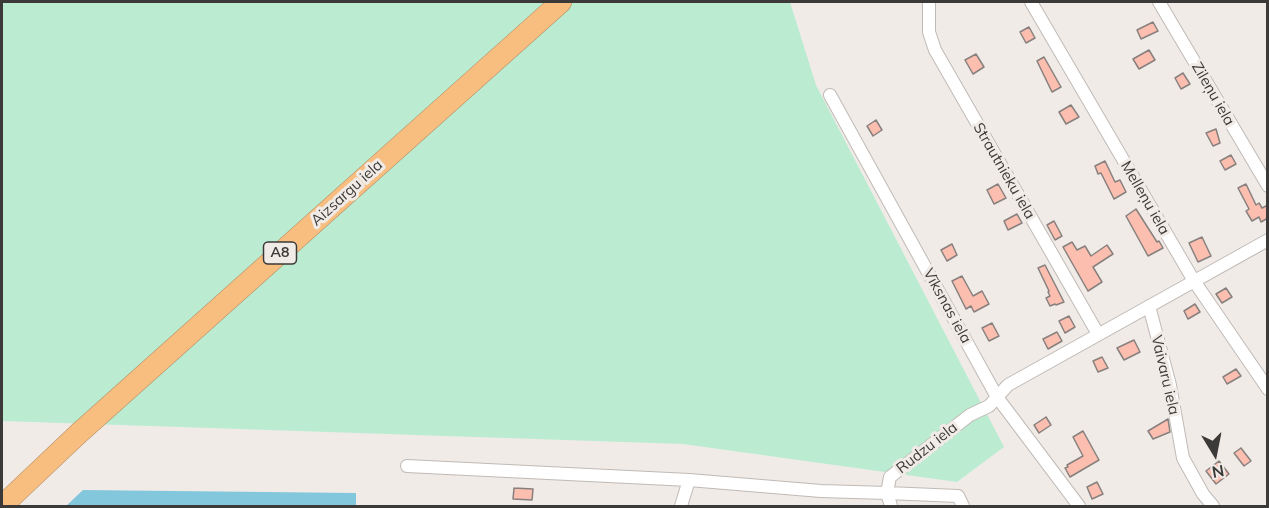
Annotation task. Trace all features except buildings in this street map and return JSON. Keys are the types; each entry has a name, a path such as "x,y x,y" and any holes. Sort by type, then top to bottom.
{"highway":[{"name":"Aizsargu iela","path":"2,506 87,426 561,2"}],"street":[{"name":"Strautnieku iela","path":"929,2 929,32 935,50 1098,334"},
{"name":"Melleņu iela","path":"1031,2 1194,281 1268,389"},
{"name":"Zileņu iela","path":"1159,2 1268,186"},
{"name":"Vīksnas iela","path":"830,94 997,397 1079,507"},
{"name":"Rudzu iela","path":"887,493 890,477 970,415 989,406 1008,385 1268,240"},
{"name":"Vaivaru iela","path":"1149,306 1170,385 1183,458 1213,507"},
{"path":"407,465 689,480 821,491 957,496 963,507"},
{"path":"681,507 689,480"},
{"path":"887,493 891,507"}],"green space":[{"path":"2,2 790,2 816,85 1004,447 957,482 683,444 2,421"}],"water":[{"path":"83,490 356,493 356,506 66,506"}]}
